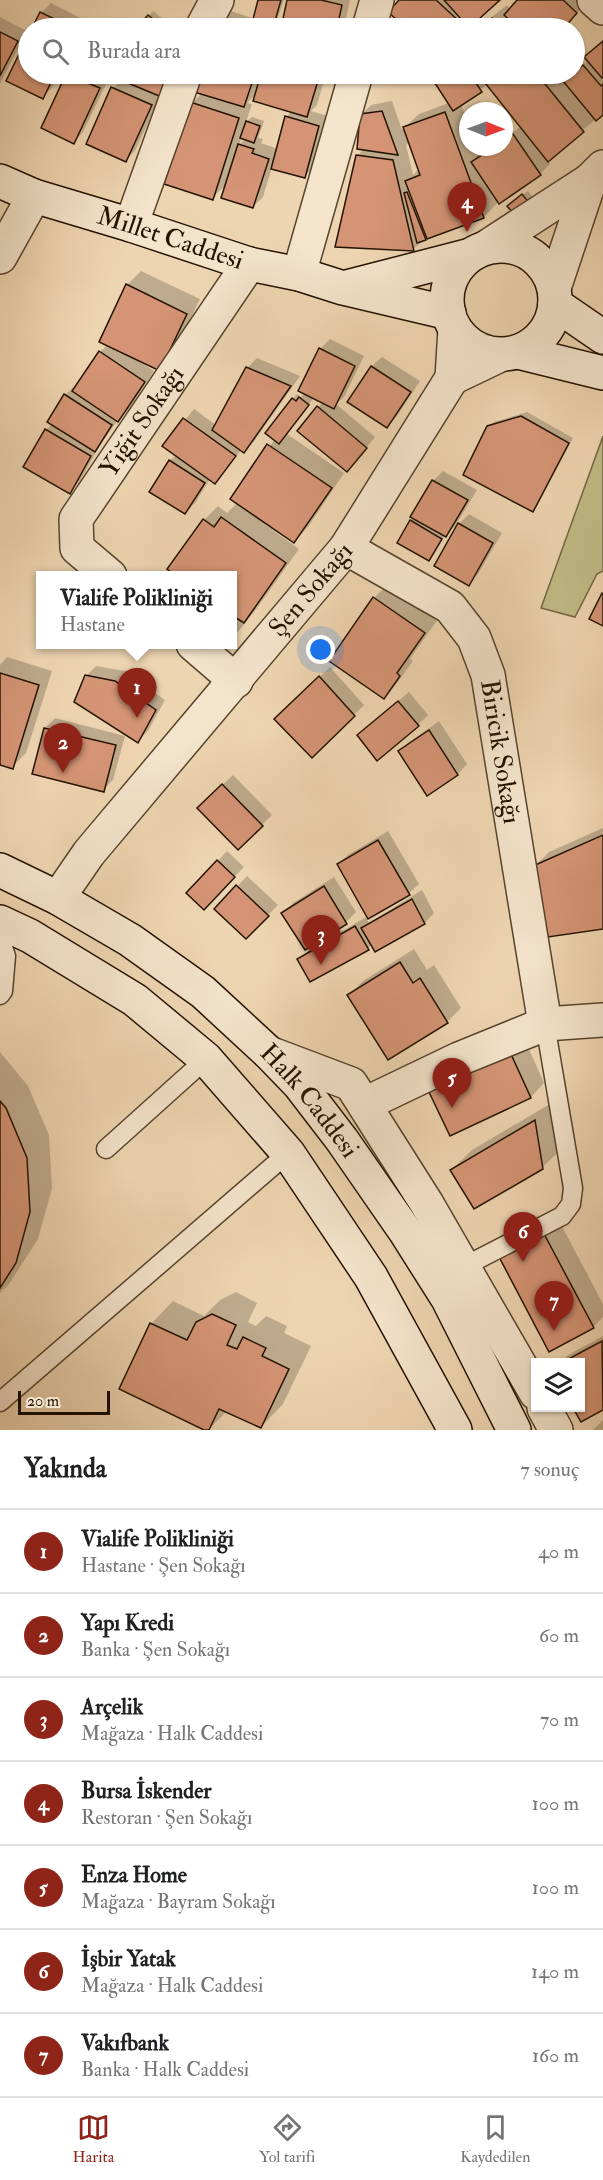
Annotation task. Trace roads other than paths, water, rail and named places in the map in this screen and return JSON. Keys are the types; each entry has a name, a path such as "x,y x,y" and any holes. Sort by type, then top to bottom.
{"street":[{"path":"207,18 217,0"},
{"path":"372,18 377,0"},
{"path":"594,0 603,8"},
{"path":"131,225 181,84"},
{"path":"299,274 353,84"},
{"path":"597,173 459,267 450,281 447,297 452,321 466,342 482,351 509,354 603,373"},
{"path":"452,378 532,345 544,334 552,320 555,296 597,173"},
{"name":"Millet Caddesi","path":"0,181 34,196 249,264 299,274 452,321"},
{"path":"0,257 34,196"},
{"path":"343,288 503,246 520,249 536,258 547,272 555,296 603,337"},
{"name":"Yiğit Sokağı","path":"104,571 77,548 76,519 249,264"},
{"name":"Şen Sokağı","path":"58,898 89,852 236,681 346,548 452,378 452,321"},
{"name":"Biricik Sokağı","path":"346,548 450,607 474,638 482,656 488,675 545,1024"},
{"path":"198,649 236,681"},
{"name":"Halk Caddesi","path":"0,870 58,898 130,940 203,992 299,1084 342,1140 405,1231 448,1299 514,1430"},
{"name":"Halk Caddesi","path":"0,922 30,936 135,1000 206,1059 288,1153 371,1277 455,1430"},
{"path":"365,1104 459,1059 545,1024 603,1020"},
{"path":"268,1053 351,1084 427,1204 531,1384"},
{"path":"547,1412 556,1430"}],"lane":[{"path":"0,938 6,956 3,990 0,995"},
{"path":"463,1267 562,1216 571,1204 573,1188 545,1024"},
{"path":"106,1149 206,1059"},
{"path":"0,1402 288,1153"}],"place":[{"name":"Bursa İskender","path":"467,232"},
{"name":"Vialife Polikliniği","path":"137,718"},
{"name":"Yapı Kredi","path":"63,773"},
{"name":"Arçelik","path":"321,965"},
{"name":"Enza Home","path":"452,1108"},
{"name":"İşbir Yatak","path":"523,1262"},
{"name":"Vakıfbank","path":"554,1331"}]}
